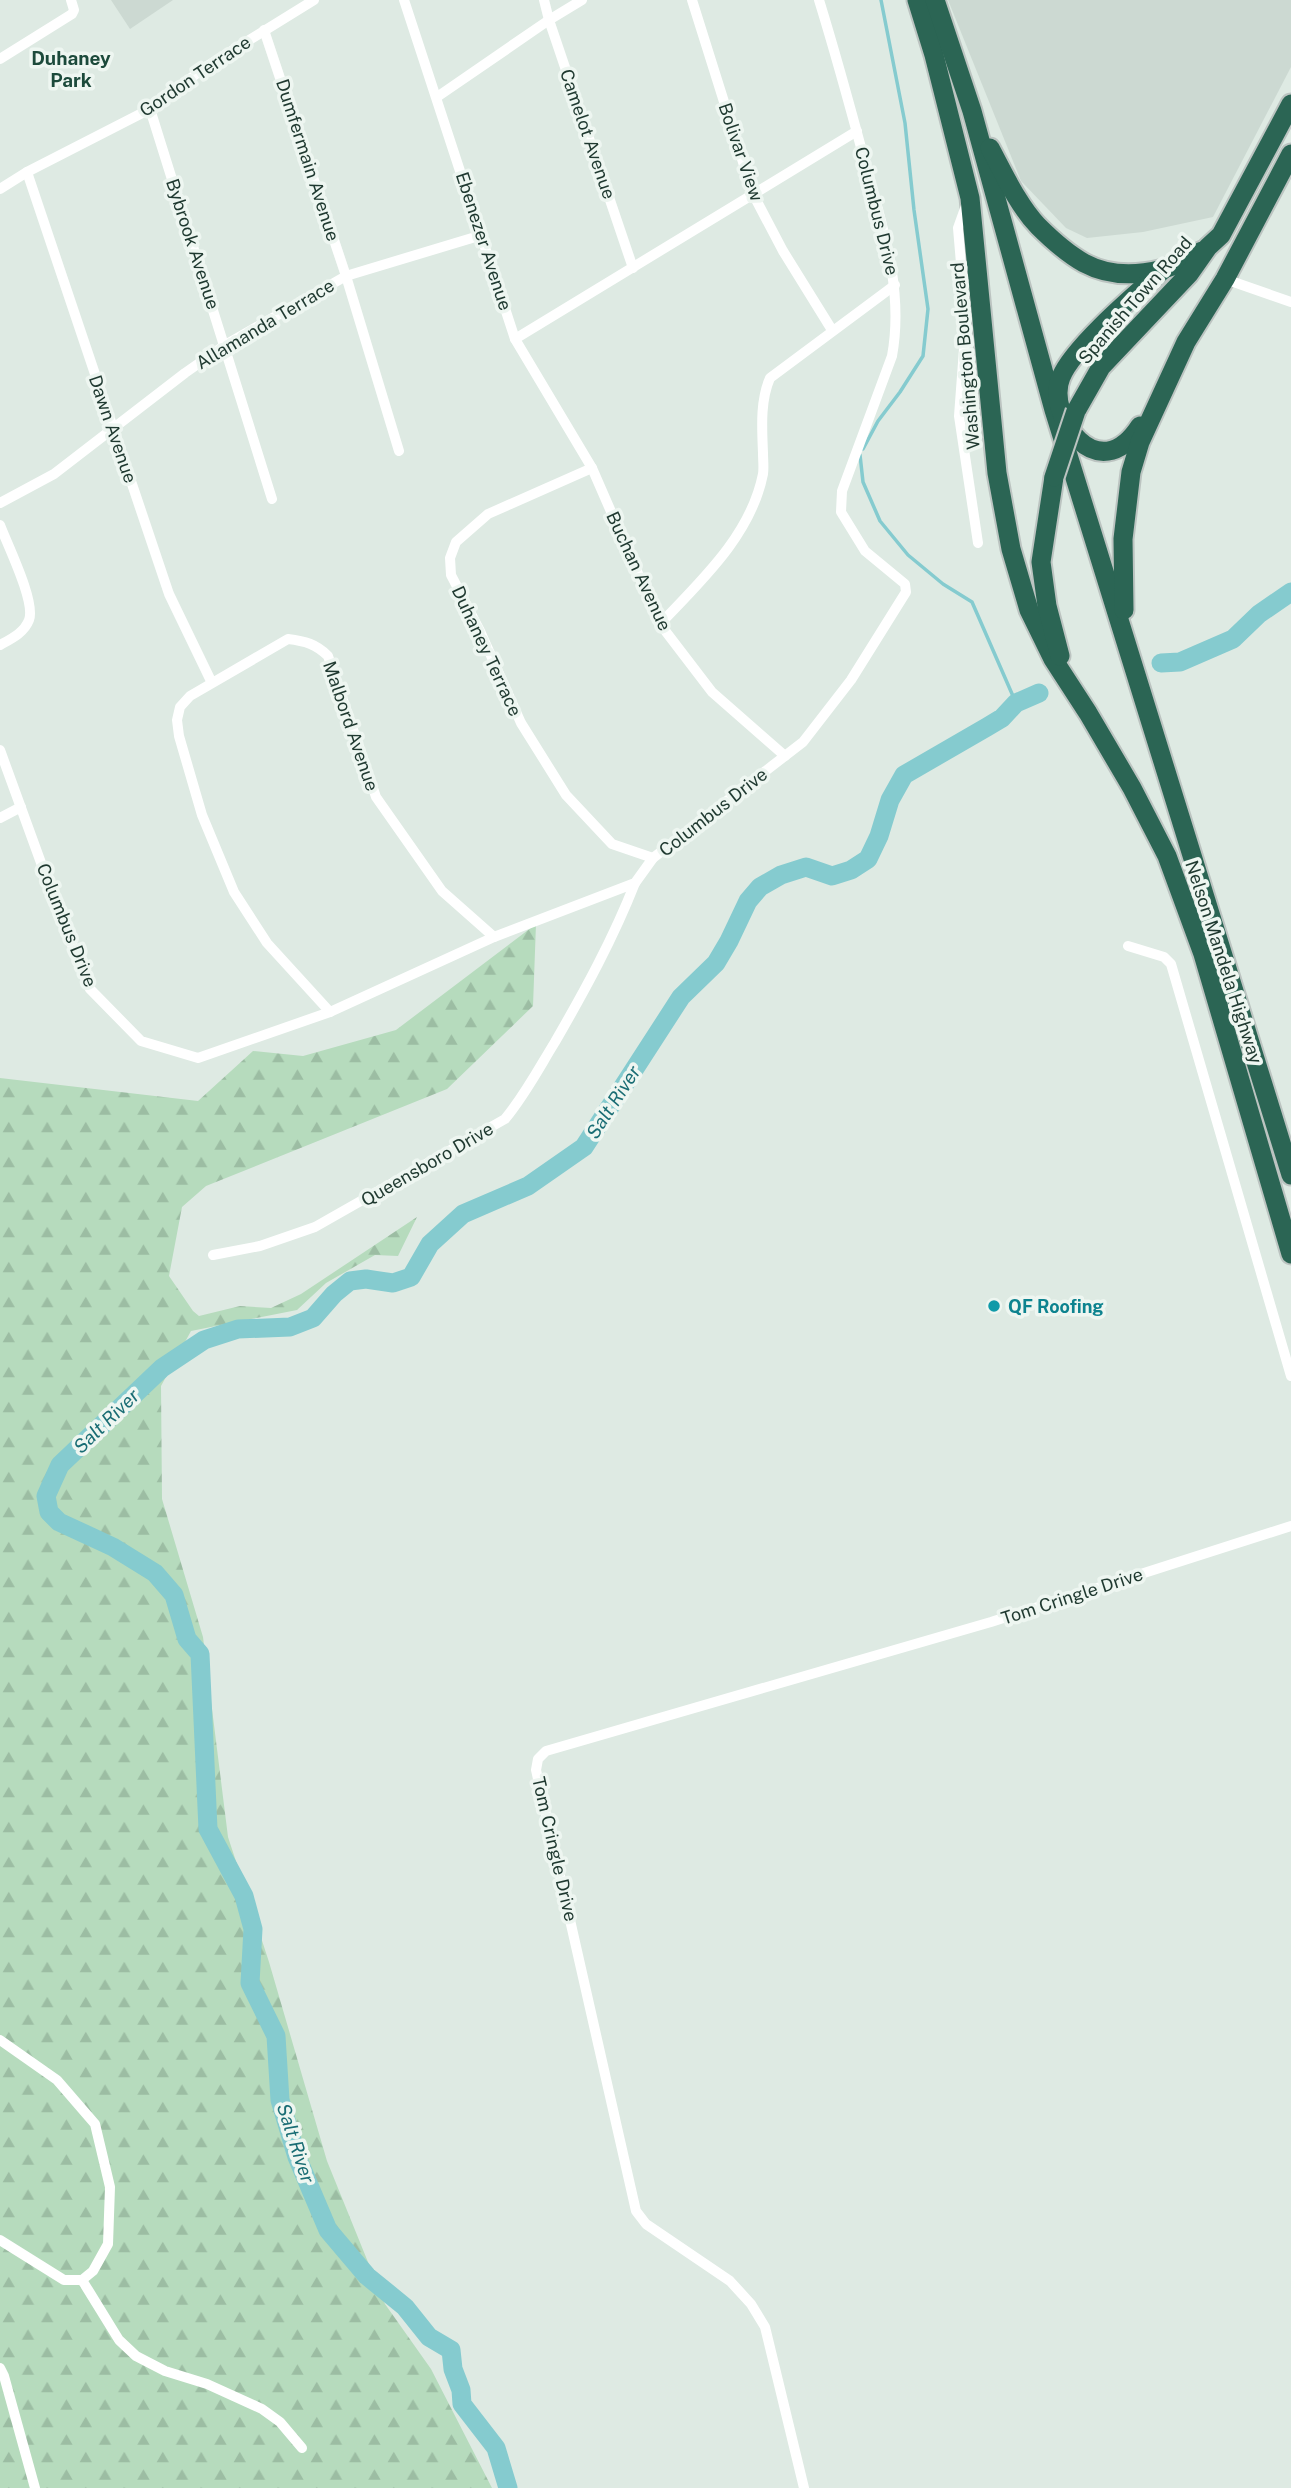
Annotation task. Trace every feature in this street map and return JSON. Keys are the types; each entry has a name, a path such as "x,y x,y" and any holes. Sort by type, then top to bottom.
{"highway":[{"name":"Washington Boulevard","path":"917,0 934,55 970,198 997,473 1012,550 1036,627 1079,698"},
{"path":"935,0 972,111 1054,410 1131,660"},
{"name":"Spanish Town Road","path":"1079,698 1060,654 1046,606 1041,562 1054,477 1076,411 1101,367 1189,274 1208,247 1221,235 1291,104"},
{"path":"972,111 1010,184 1037,225 1085,264 1128,274 1164,269 1192,258 1208,247"},
{"path":"1131,660 1122,600 1123,538 1131,472 1140,442 1186,342 1225,279 1291,154"},
{"path":"1163,393 1132,438 1118,450 1109,452 1096,451 1082,444 1065,421 1059,399 1060,378 1076,356 1102,327 1164,269"},
{"name":"Nelson Mandela Highway","path":"1131,660 1291,1175"},
{"name":"Nelson Mandela Highway","path":"1079,698 1132,788 1167,856 1203,954 1291,1254"}],"street":[{"path":"1,55 72,14 74,10 71,0"},
{"name":"Gordon Terrace","path":"0,188 150,109 204,68 314,0"},
{"name":"Ebenezer Avenue","path":"404,0 515,339 592,468"},
{"name":"Camelot Avenue","path":"544,0 633,268"},
{"path":"437,97 582,0"},
{"name":"Bolivar View","path":"692,0 753,194 783,251 832,330"},
{"name":"Columbus Drive","path":"0,750 90,989 141,1041 198,1058 330,1012 494,937 635,883 653,858 803,742 851,680 906,592 905,584 865,551 841,512 842,491 892,356 896,335 895,285 882,223 819,0"},
{"name":"Dumfermain Avenue","path":"264,30 346,276 399,451"},
{"name":"Bybrook Avenue","path":"150,109 272,499"},
{"name":"Columbus Drive","path":"515,339 857,131"},
{"name":"Dawn Avenue","path":"27,172 169,594 211,681"},
{"path":"970,198 958,229 966,323 959,416 978,542"},
{"name":"Allamanda Terrace","path":"0,503 54,474 225,345 346,276 482,235"},
{"path":"1225,279 1291,302"},
{"path":"660,624 716,565 748,518 763,473 762,420 770,378 895,285"},
{"name":"Buchan Avenue","path":"592,468 660,624 712,692 785,757"},
{"name":"Duhaney Terrace","path":"592,468 488,514 456,542 450,558 451,575 480,631 521,723 566,795 612,844 653,858"},
{"path":"0,525 29,601 30,618 22,632 0,645"},
{"name":"Malbord Avenue","path":"330,1012 267,943 234,892 202,815 177,720 180,707 190,696 211,681 288,639 306,642 328,656 376,797 442,891 494,937"},
{"path":"0,818 21,807"},
{"name":"Queensboro Drive","path":"213,1255 260,1246 315,1227 505,1119 520,1101 577,1003 616,930 635,883"},
{"path":"1128,946 1164,957 1171,964 1291,1376"},
{"name":"Tom Cringle Drive","path":"804,2488 765,2327 751,2304 730,2281 646,2224 636,2211 536,1770 538,1759 546,1751 991,1622 1291,1526"},
{"path":"0,2040 58,2080 95,2124 110,2188 108,2244 93,2272 82,2280 64,2280 0,2240"},
{"path":"82,2280 119,2340 136,2356 165,2371 207,2384 262,2409 280,2422 302,2448"},
{"path":"0,2368 35,2488"}],"shaded area":[{"path":"111,0 173,0 130,29"},
{"path":"948,0 1291,0 1291,67 1213,217 1143,232 1087,238 1066,228 1021,181"}],"green space":[{"path":"536,924 533,1006 447,1089 206,1186 182,1207 169,1276 199,1316 240,1306 271,1308 301,1294 417,1217 398,1256 375,1255 326,1283 297,1310 191,1331 161,1386 162,1499 203,1637 228,1837 269,1962 327,2161 385,2304 431,2369 492,2488 0,2488 0,1078 198,1101 253,1051 303,1056 396,1030"}],"waterway":[{"path":"863,449 878,421 923,356 928,309 905,123 881,0"},
{"path":"860,455 863,482 880,521 908,555 943,584 972,602 1016,703"},
{"name":"Salt River","path":"1161,663 1180,662 1233,639 1259,614 1291,592"},
{"name":"Salt River","path":"508,2488 496,2448 462,2404 451,2350 429,2337 405,2307 367,2276 328,2230 297,2157 280,2100 276,2036 250,1983 253,1929 244,1896 208,1829 200,1654 187,1639 174,1595 155,1573 113,1547 59,1522 49,1512 46,1496 60,1465 162,1368 204,1340 238,1329 290,1327 313,1318 334,1294 350,1281 366,1279 393,1283 411,1277 430,1244 463,1214 528,1186 584,1147 681,997 716,963 748,901 760,887 781,875 806,867 832,876 851,870 868,859 879,836 890,800 904,775 1002,718 1016,703 1039,693"}],"place":[{"name":"QF Roofing","path":"994,1306"}],"district":[{"name":"Duhaney Park","path":"71,69"}]}
